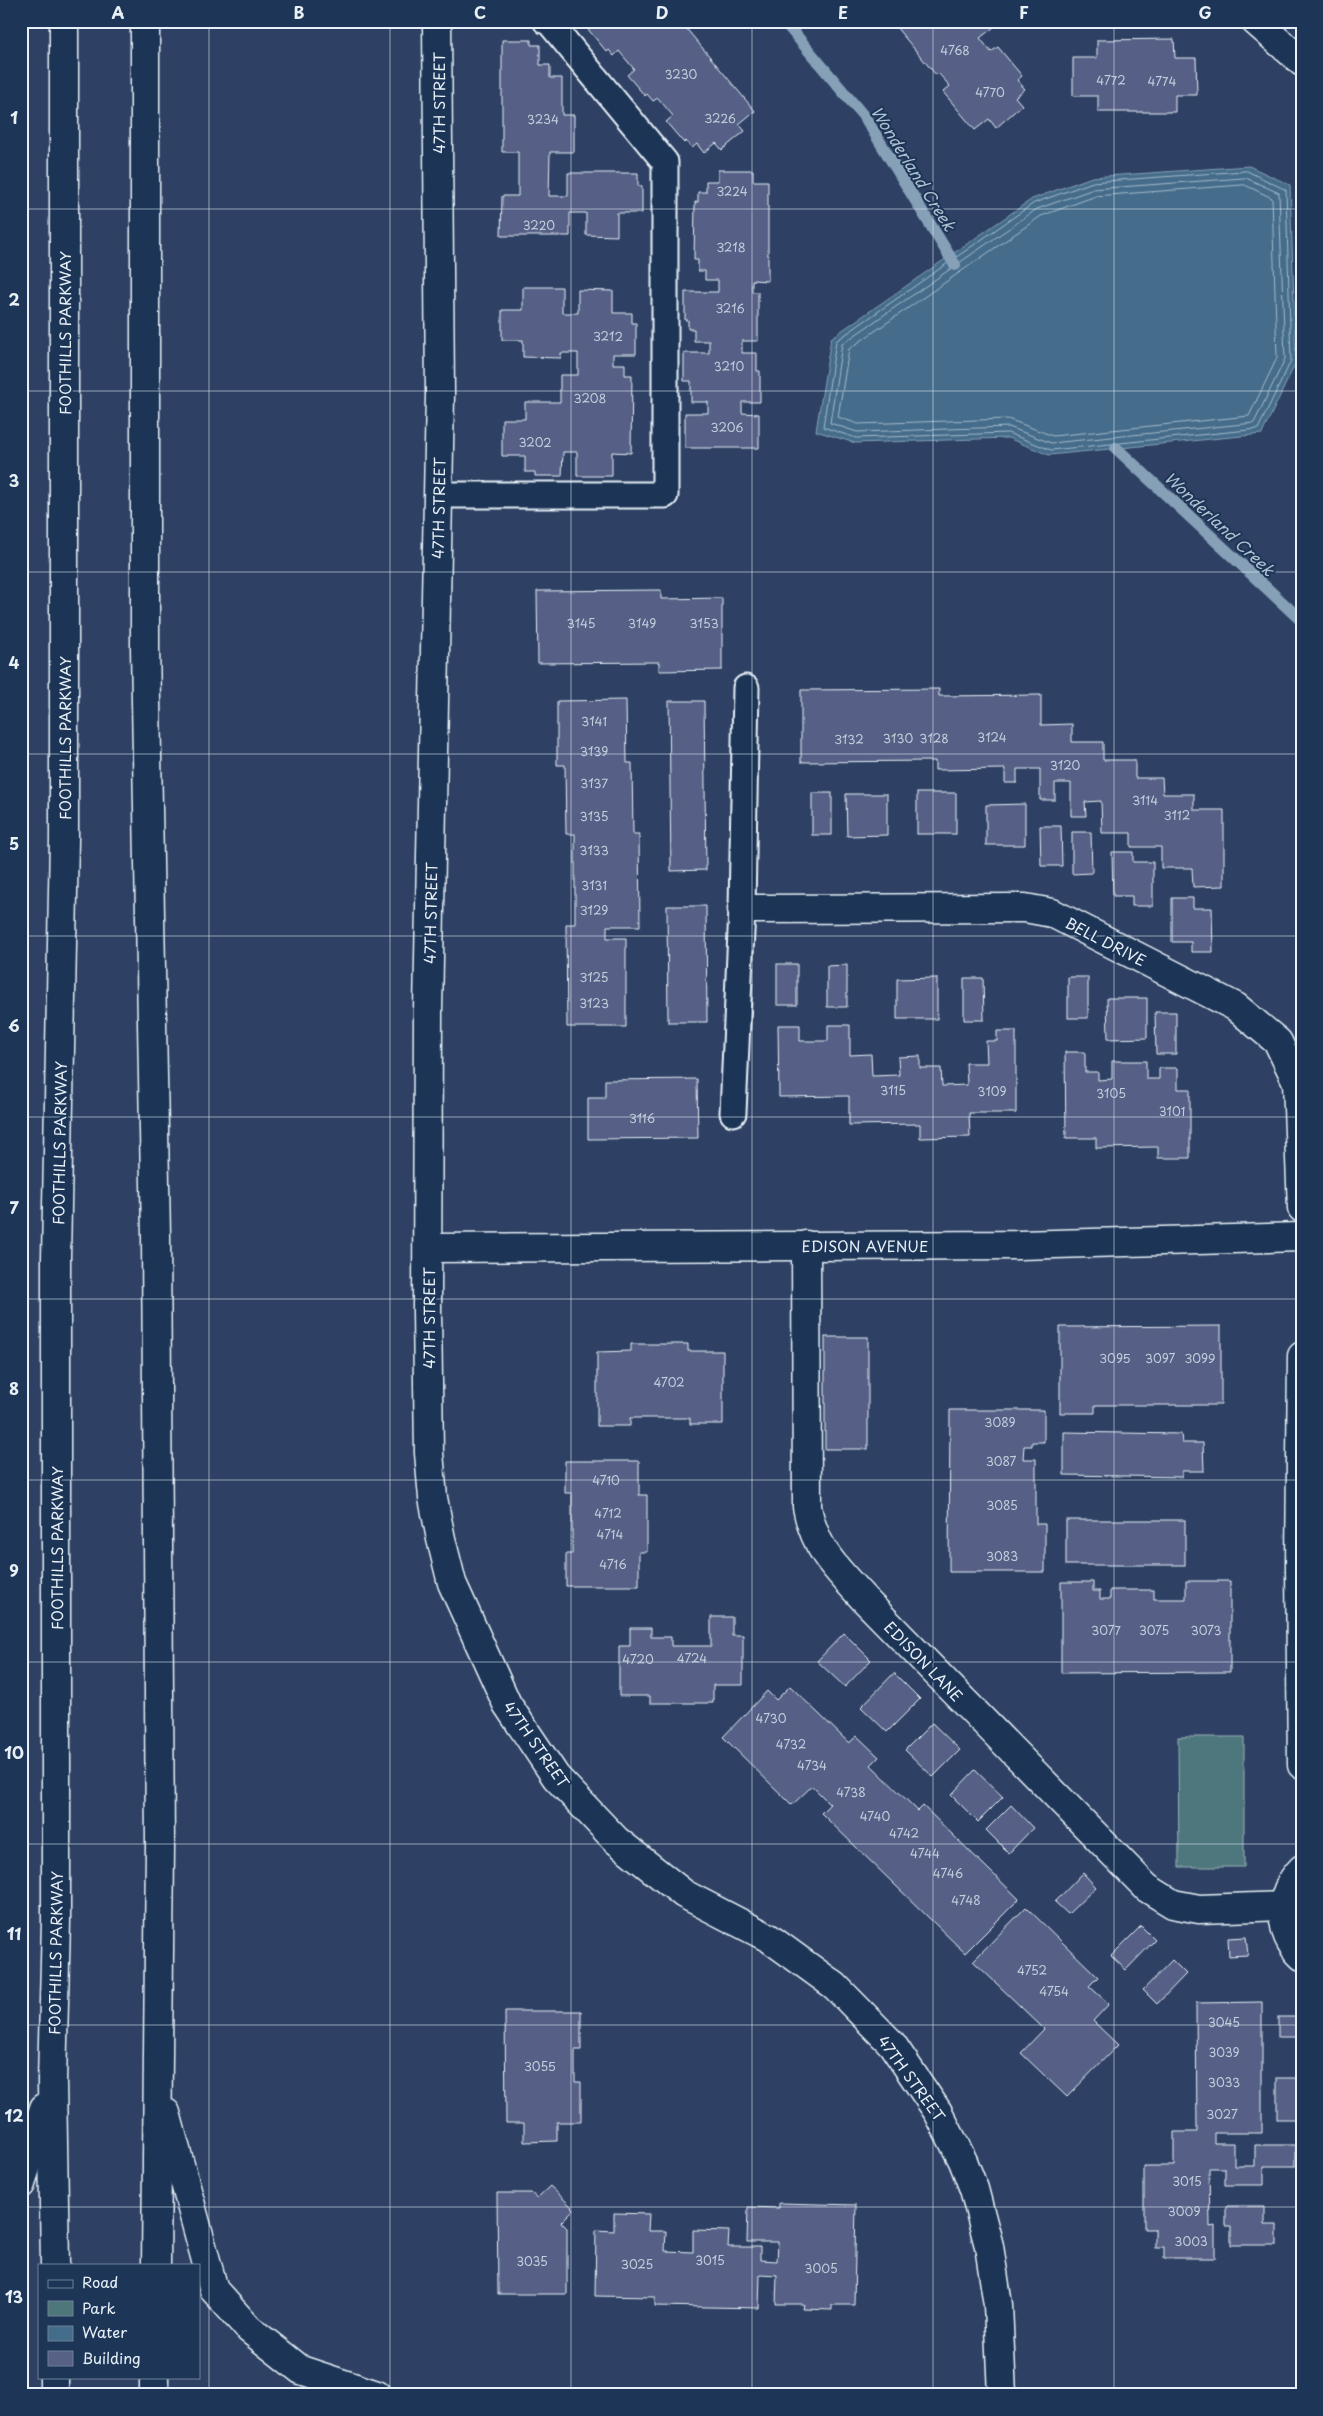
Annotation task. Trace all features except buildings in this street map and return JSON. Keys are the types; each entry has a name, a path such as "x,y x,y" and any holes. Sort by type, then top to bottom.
{"main road":[{"name":"FOOTHILLS PARKWAY","path":"55,2264 52,2082 56,1921 56,1258 64,839 64,21"},
{"path":"145,21 145,647 156,1236 160,1826 156,2264"},
{"name":"47TH STREET","path":"437,21 438,495 428,1010 428,1399 430,1453 435,1506 452,1583 507,1704 556,1776 616,1840 684,1894 769,1938 835,1986 892,2044 945,2123 959,2150 974,2189 989,2246 996,2289 1002,2395"},
{"path":"1255,21 1302,62"},
{"name":"BELL DRIVE","path":"742,909 1026,908 1052,913 1236,1007 1278,1042 1300,1082 1302,1208"},
{"name":"EDISON AVENUE","path":"428,1248 1019,1245 1302,1237"},
{"name":"EDISON LANE","path":"806,1245 807,1507 810,1525 824,1554 871,1606 1147,1888 1173,1904 1200,1909 1283,1906"},
{"path":"1302,1356 1300,1568 1302,1765"},
{"path":"1302,1869 1291,1882 1283,1906 1284,1922 1288,1937 1302,1956"},
{"path":"158,2080 214,2290 248,2329 301,2370 377,2395"},
{"path":"21,2184 52,2082"},
{"path":"54,2378 54,2395"},
{"path":"154,2378 154,2395"}],"lane":[{"path":"438,495 665,495 665,162 550,23 546,21"},
{"path":"733,1113 742,909 746,688"}],"green space":[{"path":"1178,1737 1244,1737 1244,1867 1179,1867"}],"water":[{"path":"1249,166 1290,185 1296,362 1262,434 1049,455 1008,438 855,443 816,431 831,338 1032,199 1092,177"}],"waterway":[{"name":"Wonderland Creek","path":"784,21 866,119 955,265"},
{"name":"Wonderland Creek","path":"1116,448 1302,621"}]}
